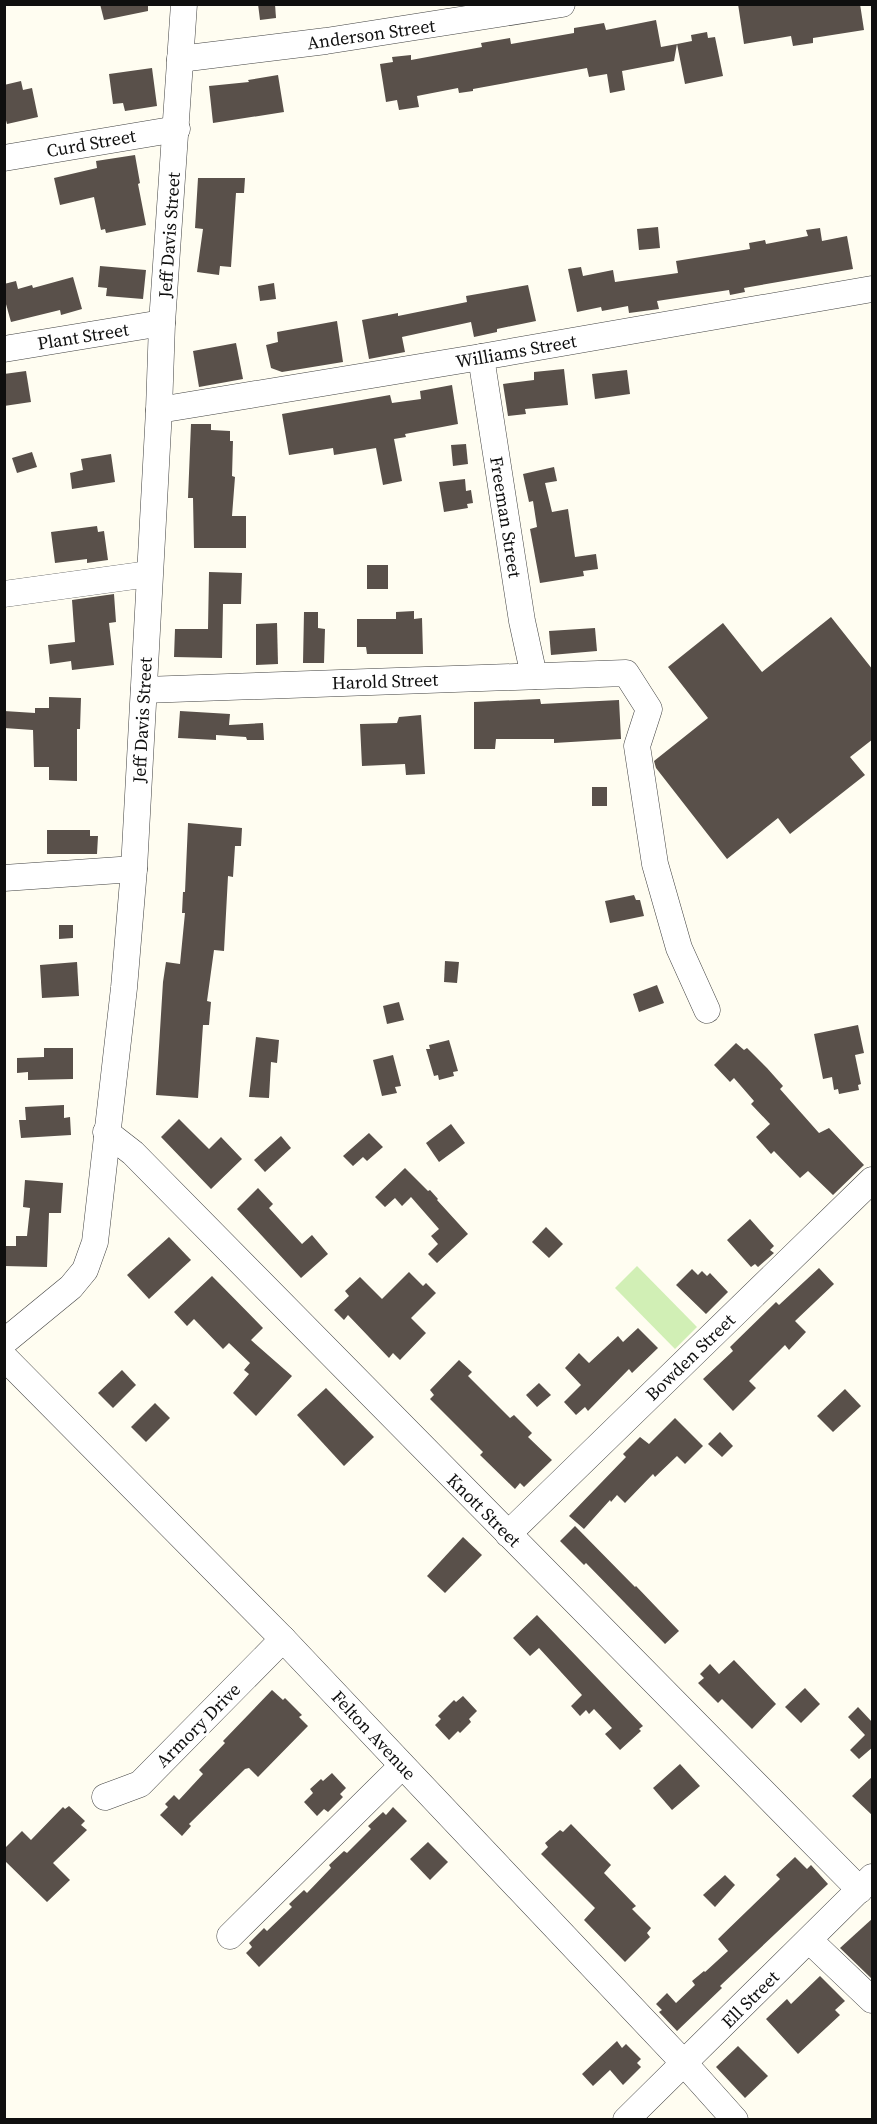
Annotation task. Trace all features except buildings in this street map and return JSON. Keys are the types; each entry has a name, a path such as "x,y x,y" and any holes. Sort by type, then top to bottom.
{"street":[{"name":"Jeff Davis Street","path":"4,1342 71,1287 85,1270 95,1242 124,988 134,869 162,323 184,4"},
{"name":"Anderson Street","path":"180,59 326,41 562,4"},
{"name":"Curd Street","path":"4,158 177,129"},
{"name":"Williams Street","path":"159,410 873,289"},
{"name":"Plant Street","path":"4,349 162,323"},
{"name":"Freeman Street","path":"481,357 522,621 534,676"},
{"path":"4,594 149,574"},
{"name":"Harold Street","path":"144,690 626,674 649,709 637,746 655,864 679,948 707,1010"},
{"path":"4,878 134,869"},
{"name":"Knott Street","path":"106,1132 133,1153 508,1534 866,1884"},
{"name":"Bowden Street","path":"508,1534 873,1180"},
{"name":"Felton Avenue","path":"4,1358 283,1639 684,2063 735,2120"},
{"name":"Armory Drive","path":"105,1797 140,1784 283,1639"},
{"path":"230,1936 402,1766"},
{"name":"Ell Street","path":"626,2120 866,1884"},
{"path":"809,1940 873,2000"}],"green space":[{"path":"637,1266 697,1327 675,1349 615,1288"}]}
